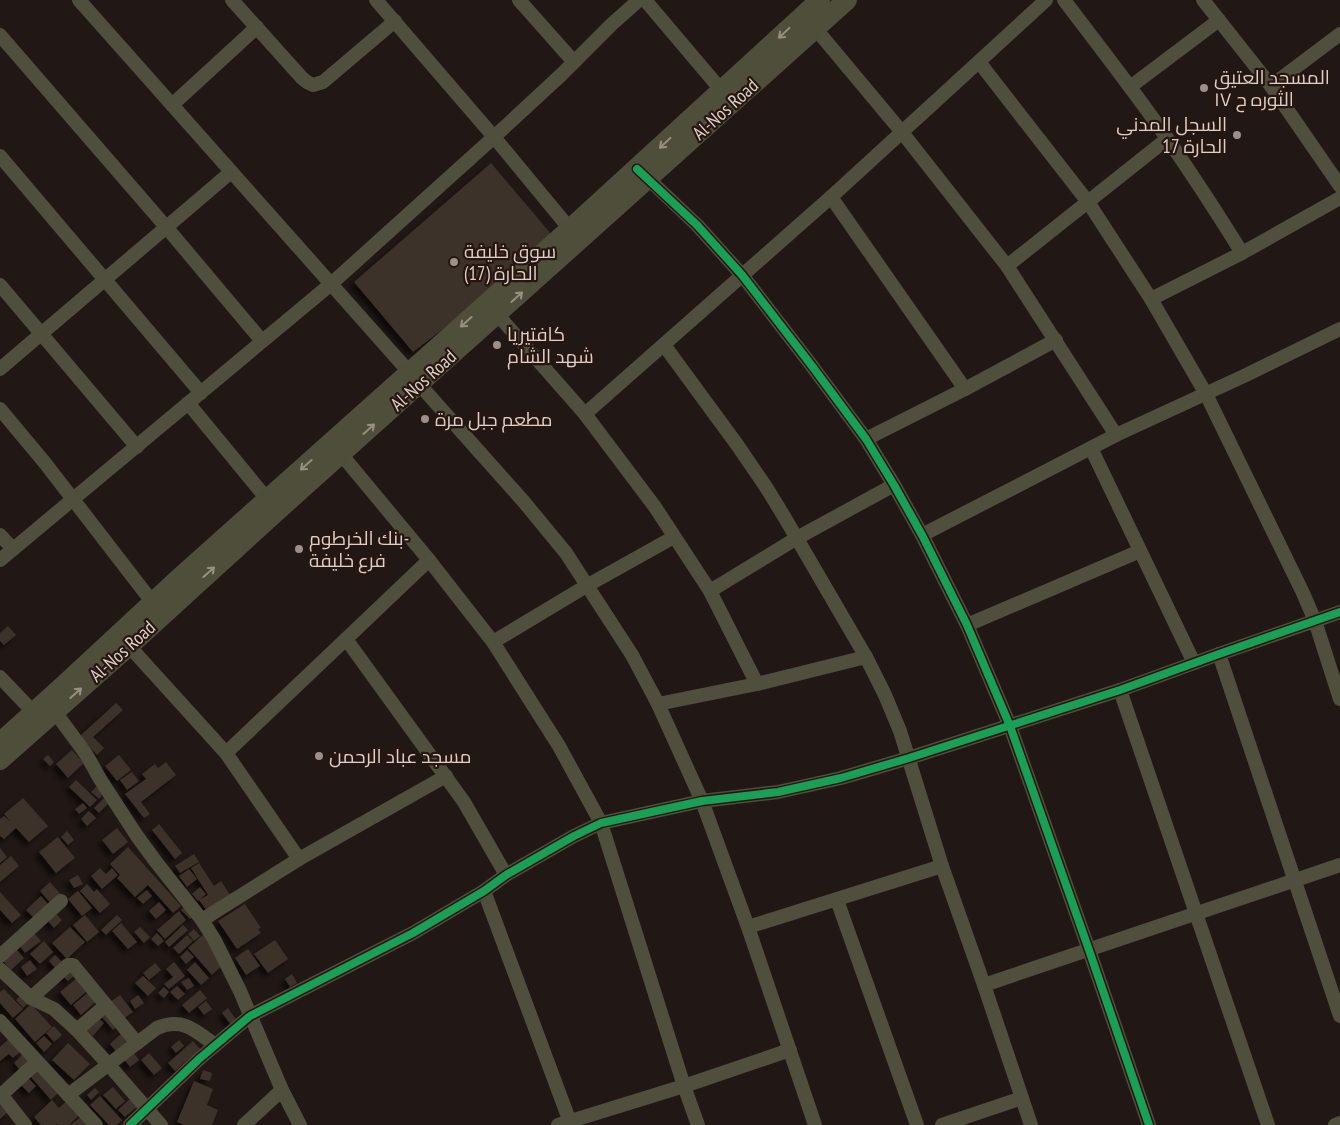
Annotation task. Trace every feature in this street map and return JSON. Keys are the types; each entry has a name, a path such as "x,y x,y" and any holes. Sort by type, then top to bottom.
{"main road":[{"name":"Al-Nos Road","path":"0,760 44,716 130,646 183,585 267,499 415,378 497,314 642,173 722,91 820,0"},
{"name":"Al-Nos Road","path":"0,742 44,716 64,685 153,603 183,585 341,454 415,378 570,229 642,173 847,0"}],"street":[{"path":"79,0 524,502 566,553 588,586 632,655 658,704 702,801 748,927 815,1125"},
{"path":"232,0 302,78 313,85 323,82 395,21"},
{"path":"376,0 570,229"},
{"path":"519,0 574,62"},
{"path":"0,560 331,284 494,138 638,0"},
{"path":"645,0 722,91"},
{"path":"584,414 831,197 1046,0"},
{"path":"1064,0 1167,139 1210,201 1242,253"},
{"path":"1203,0 1271,86 1340,186"},
{"path":"1130,87 1219,20"},
{"path":"172,104 257,27"},
{"path":"815,28 902,131 1007,266 1116,434"},
{"path":"1271,86 1340,34"},
{"path":"0,35 262,341"},
{"path":"979,62 1088,202 1151,299 1206,394 1303,593 1315,621 1340,699"},
{"path":"1007,266 1167,139"},
{"path":"0,156 201,393"},
{"path":"0,369 231,172"},
{"path":"642,173 697,225 742,275 866,439 922,535 967,625 1010,726 1149,1125"},
{"path":"831,197 965,389"},
{"path":"1151,299 1242,253 1340,198"},
{"path":"0,286 137,447"},
{"path":"497,314 584,414 644,493 710,591 757,684"},
{"path":"922,535 1116,434 1251,373 1340,329"},
{"path":"866,439 1056,340"},
{"path":"664,345 738,446 776,502 866,657 889,704 900,731 942,866 1031,1125"},
{"path":"188,404 267,499"},
{"path":"0,409 45,462 153,603"},
{"path":"1091,448 1194,663"},
{"path":"341,454 430,560 493,642 559,746 601,823 698,1125"},
{"path":"710,591 797,538 894,485"},
{"path":"0,535 13,549"},
{"path":"493,642 674,537"},
{"path":"967,625 1140,551"},
{"path":"226,753 430,560"},
{"path":"130,1125 199,1059 250,1016 412,933 484,891 506,875 574,836 601,823 702,801 778,792 816,784 909,758 1120,690 1340,612"},
{"path":"346,639 464,802 506,875"},
{"path":"130,646 226,753 299,859"},
{"path":"1219,654 1340,1016"},
{"path":"658,704 757,684 866,657"},
{"path":"0,677 86,754 137,836 202,920 214,938 227,964 282,1090 300,1125"},
{"path":"1120,690 1268,1125"},
{"path":"202,920 299,859 446,776"},
{"path":"984,985 1340,865"},
{"path":"748,927 942,866"},
{"path":"484,891 564,1123 585,1121 790,1050"},
{"path":"837,900 917,1125"},
{"path":"0,956 61,901"},
{"path":"31,998 68,965 73,965 137,1043"},
{"path":"0,969 31,998 54,1009 77,1030 162,1125"},
{"path":"77,1030 106,1005"},
{"path":"0,1021 96,1125"},
{"path":"68,1095 157,1028 166,1024 175,1023 189,1026 215,1045"},
{"path":"25,1125 0,1094 38,1062"},
{"path":"244,1125 282,1090"},
{"path":"942,1125 1022,1098"},
{"path":"1335,1125 1340,1123"}],"building":[{"name":"سوق خليفة الحارة (17)","path":"491,163 557,241 413,352 354,282"},
{"path":"8,626 16,635 4,645 0,641 0,633"},
{"path":"116,703 123,710 93,737 104,748 97,755 80,736"},
{"path":"72,750 84,763 68,778 56,764"},
{"path":"48,755 54,762 50,766 43,759"},
{"path":"119,755 131,770 117,781 105,766"},
{"path":"166,762 176,775 141,802 150,814 144,818 125,794 146,779 142,774 155,764 158,768"},
{"path":"132,772 139,781 127,790 120,780"},
{"path":"76,780 97,800 90,807 69,787"},
{"path":"97,786 104,792 99,799 91,792"},
{"path":"106,796 111,801 99,813 94,808"},
{"path":"23,798 48,826 29,842 16,828 4,839 0,836 0,819 4,816 11,822 4,814"},
{"path":"83,803 87,808 79,814 75,809"},
{"path":"89,811 96,818 87,826 81,819"},
{"path":"159,824 182,853 175,859 152,830"},
{"path":"117,828 128,842 113,854 102,840"},
{"path":"67,831 74,840 68,845 61,837"},
{"path":"58,837 75,858 56,873 39,852"},
{"path":"128,847 181,906 173,913 148,885 135,897 117,878 120,875 110,864"},
{"path":"0,848 7,857 0,863"},
{"path":"194,854 199,862 180,873 175,866"},
{"path":"11,856 19,866 0,882 0,865"},
{"path":"199,863 214,886 221,881 231,896 207,911 199,900 208,895 191,868"},
{"path":"100,868 106,874 112,868 118,875 102,889 91,876"},
{"path":"189,869 197,879 187,887 179,876"},
{"path":"78,875 83,884 74,888 69,880"},
{"path":"50,882 63,897 53,906 40,891"},
{"path":"87,884 94,892 97,889 110,904 100,913 80,891"},
{"path":"200,887 206,894 198,901 192,894"},
{"path":"147,890 152,896 143,904 137,898"},
{"path":"78,891 92,908 82,916 68,899"},
{"path":"0,892 21,915 12,923 0,910"},
{"path":"41,896 49,905 34,918 26,910"},
{"path":"159,902 166,910 156,919 149,911"},
{"path":"187,904 196,913 190,919 181,910"},
{"path":"245,904 261,928 258,929 261,933 237,949 218,921"},
{"path":"179,911 186,920 165,939 157,930"},
{"path":"54,912 62,920 54,928 46,919"},
{"path":"85,915 99,932 87,942 73,925"},
{"path":"117,915 122,920 106,935 101,930"},
{"path":"121,923 137,942 128,949 112,931"},
{"path":"183,925 188,930 169,947 165,942"},
{"path":"70,927 85,942 67,959 52,943"},
{"path":"140,927 150,937 144,943 134,932"},
{"path":"194,929 200,936 194,941 188,934"},
{"path":"33,932 41,941 25,953 18,944"},
{"path":"157,933 164,941 158,946 151,939"},
{"path":"204,934 227,961 212,975 188,948"},
{"path":"187,935 193,941 179,954 173,948"},
{"path":"275,940 288,959 268,973 254,954"},
{"path":"44,941 53,952 40,964 30,954"},
{"path":"16,949 24,958 11,970 3,961"},
{"path":"248,949 260,966 246,975 235,958"},
{"path":"187,950 194,957 186,964 180,957"},
{"path":"55,955 63,963 56,969 49,961"},
{"path":"30,960 37,969 27,976 21,967"},
{"path":"174,962 185,976 169,989 164,984 173,977 166,969"},
{"path":"195,962 209,978 201,985 187,970"},
{"path":"155,963 161,970 149,980 143,973"},
{"path":"71,968 76,974 68,981 62,975"},
{"path":"292,974 297,983 290,987 285,979"},
{"path":"143,976 156,988 148,996 135,983"},
{"path":"77,978 88,990 71,1005 60,992"},
{"path":"189,978 194,986 187,990 181,982"},
{"path":"177,986 185,994 178,1000 170,992"},
{"path":"164,987 169,992 164,998 158,993"},
{"path":"4,989 23,1009 13,1018 0,1003 0,992"},
{"path":"200,990 207,998 189,1013 182,1005"},
{"path":"90,991 98,1000 81,1015 73,1005"},
{"path":"23,993 30,1001 23,1008 16,1000"},
{"path":"120,995 133,1012 123,1019 110,1002"},
{"path":"138,995 144,1003 135,1009 130,1001"},
{"path":"206,1001 212,1009 204,1015 198,1007"},
{"path":"31,1004 52,1027 35,1042 15,1019"},
{"path":"228,1008 237,1021 232,1026 222,1013"},
{"path":"108,1009 120,1023 113,1030 101,1016"},
{"path":"95,1015 104,1023 93,1036 83,1027"},
{"path":"54,1026 62,1035 54,1042 46,1033"},
{"path":"126,1029 135,1039 119,1055 110,1044"},
{"path":"44,1036 52,1044 44,1052 36,1043"},
{"path":"10,1038 21,1051 13,1058 9,1054 0,1061 0,1047"},
{"path":"179,1040 184,1046 176,1053 171,1047"},
{"path":"193,1041 200,1049 175,1071 168,1063"},
{"path":"68,1043 90,1064 74,1080 52,1060"},
{"path":"133,1052 139,1060 130,1067 124,1059"},
{"path":"149,1053 162,1068 154,1075 141,1060"},
{"path":"23,1054 30,1061 20,1070 14,1063"},
{"path":"38,1068 59,1092 51,1100 30,1076"},
{"path":"203,1070 212,1073 210,1081 200,1079"},
{"path":"27,1077 36,1086 29,1093 20,1084"},
{"path":"194,1081 213,1089 207,1105 218,1110 212,1125 184,1125 177,1122"},
{"path":"113,1087 125,1101 116,1109 103,1095"},
{"path":"95,1088 99,1092 91,1100 87,1095"},
{"path":"100,1096 122,1120 117,1125 109,1125 90,1105"},
{"path":"71,1097 83,1112 69,1125 41,1125 34,1117 52,1100 59,1108"},
{"path":"132,1097 139,1105 125,1117 118,1110"},
{"path":"3,1104 9,1111 0,1119 0,1106"},
{"path":"82,1116 89,1125 70,1125"}],"cycle path":[{"path":"637,169 697,225 742,275 866,439 922,535 967,625 1010,726 1149,1125"},
{"path":"130,1125 199,1059 250,1016 413,933 484,891 506,875 574,836 601,823 702,801 778,792 841,778 1120,690 1340,612"}],"place":[{"name":"المسجد العتيق الثوره ح ١٧","path":"1204,88"},
{"name":"السجل المدني الحارة 17","path":"1237,135"},
{"name":"سوق خليفة الحارة (17)","path":"454,262"},
{"name":"كافتيريا شهد الشام","path":"497,345"},
{"name":"مطعم جبل مرة","path":"425,419"},
{"name":"بنك الخرطوم- فرع خليفة","path":"299,549"},
{"name":"مسجد عباد الرحمن","path":"319,756"}]}
